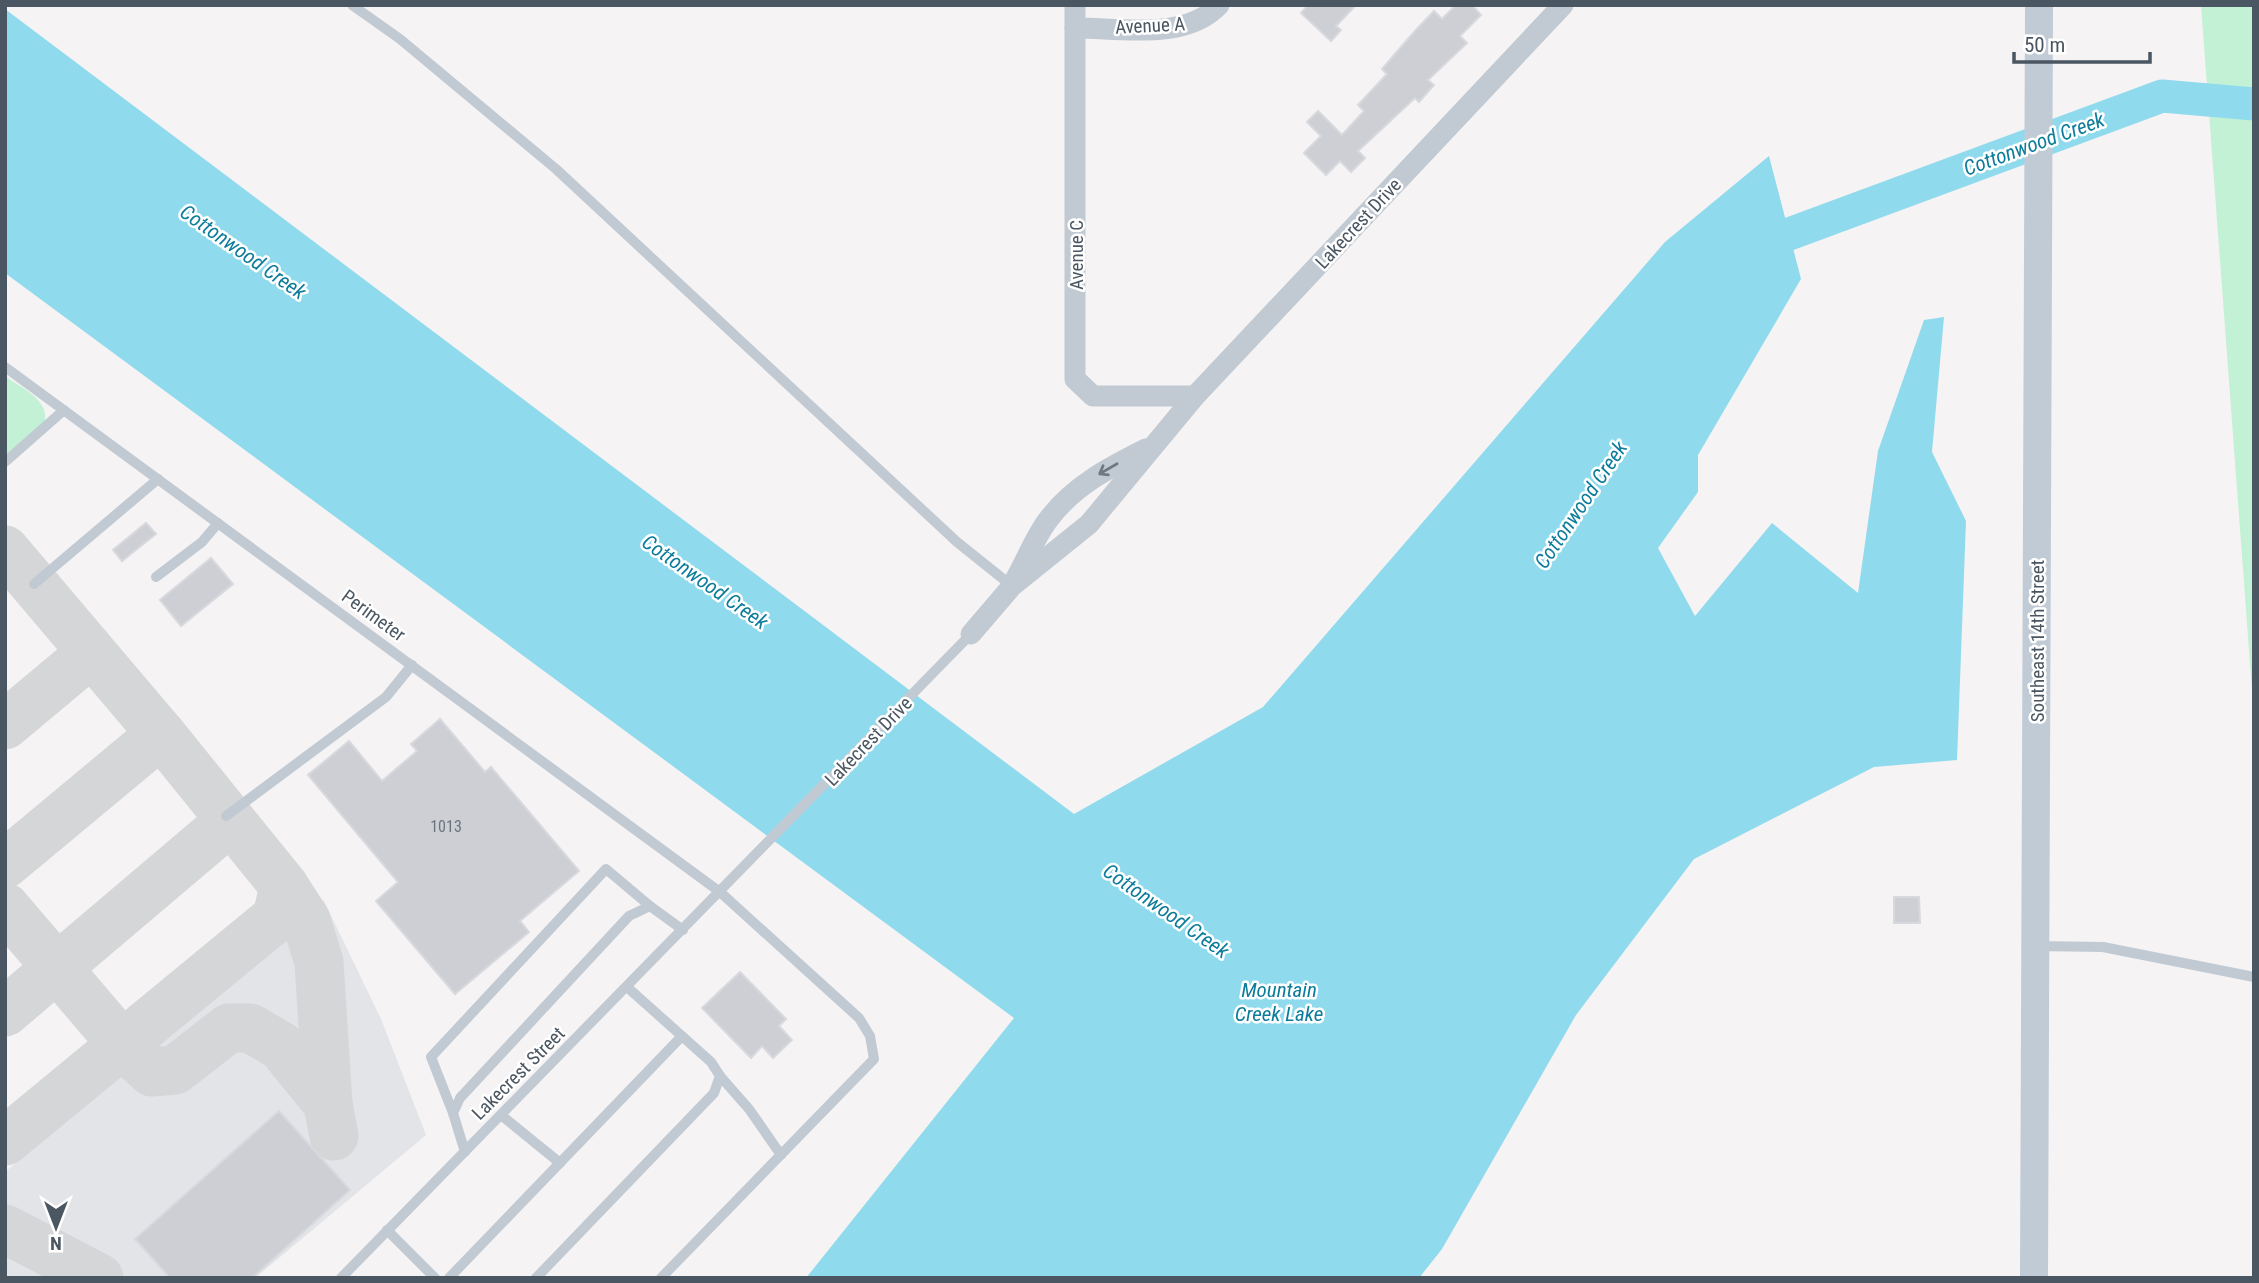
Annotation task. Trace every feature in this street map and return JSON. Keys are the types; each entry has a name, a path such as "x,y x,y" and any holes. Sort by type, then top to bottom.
{"street":[{"name":"Avenue C","path":"1075,5 1075,379 1093,397 1195,396"},
{"name":"Avenue A","path":"1075,28 1169,29 1194,23 1219,5"},
{"name":"Lakecrest Drive","path":"971,634 1012,586 1089,524 1195,396 1563,5"},
{"name":"Southeast 14th Street","path":"2034,1278 2039,5"},
{"name":"Lakecrest Drive","path":"1012,586 1047,522 1064,501 1102,472 1155,444"}],"lane":[{"path":"352,5 400,39 556,169 937,523 1012,586"},
{"name":"Perimeter","path":"5,367 720,892 859,1018 870,1036 874,1059 781,1155"},
{"path":"5,462 64,410"},
{"path":"34,584 158,479"},
{"path":"156,577 202,542 218,523"},
{"name":"Lakecrest Drive","path":"720,892 971,634"},
{"path":"226,816 386,698 412,665"},
{"path":"465,1152 431,1057 606,869 683,930"},
{"name":"Lakecrest Street","path":"341,1278 720,892"},
{"path":"453,1113 460,1098 629,916 650,906"},
{"path":"2035,946 2103,947 2254,977"},
{"path":"627,987 712,1062 781,1155 662,1278"},
{"path":"449,1278 682,1036"},
{"path":"536,1278 713,1093 720,1076"},
{"path":"501,1115 560,1163"},
{"path":"387,1230 435,1278"}],"shaded area":[{"path":"324,901 381,1019 426,1135 255,1278 5,1278 5,1172"}],"green space":[{"path":"2201,5 2254,5 2254,717"},
{"path":"5,376 38,401 43,407 45,422 5,455"}],"water":[{"name":"Mountain Creek Lake","path":"5,9 1074,814 1263,707 1665,242 1769,156 1801,279 1698,455 1698,492 1658,548 1695,616 1772,523 1858,593 1878,451 1924,320 1944,317 1932,452 1966,521 1957,760 1874,767 1694,859 1576,1015 1442,1249 1419,1278 806,1278 1014,1018 5,273"}],"building":[{"path":"1308,5 1356,5 1336,26 1341,30 1331,41 1301,13"},
{"path":"1456,5 1472,5 1481,15 1460,36 1467,43 1428,80 1434,85 1419,102 1415,98 1358,151 1365,158 1351,172 1340,161 1326,175 1304,153 1321,136 1307,122 1318,111 1342,135 1364,111 1358,105 1387,74 1382,69 1414,32 1434,11 1442,19"},
{"path":"146,523 156,534 122,561 113,550"},
{"path":"211,558 233,584 181,626 160,600"},
{"path":"440,719 485,772 491,767 579,871 520,921 529,932 455,994 376,901 398,882 308,775 349,741 382,781 417,751 411,744"},
{"path":"1894,897 1919,897 1920,923 1894,923"},
{"path":"740,972 786,1019 779,1026 792,1040 773,1058 762,1046 751,1058 702,1008"},
{"path":"279,1111 350,1190 252,1278 170,1278 135,1239"}],"waterway":[{"name":"Cottonwood Creek","path":"1751,252 1754,247 2162,96 2254,104"}],"taxiway":[{"path":"5,550 161,734 284,886 277,917 5,1141"},
{"path":"5,725 91,653"},
{"path":"5,864 161,734"},
{"path":"5,1012 230,821"},
{"path":"284,886 306,920 319,962 328,1104"},
{"path":"5,907 122,1044 152,1072 175,1070 229,1028 250,1028 281,1046 328,1104 334,1136"},
{"path":"5,1229 99,1278"}]}
